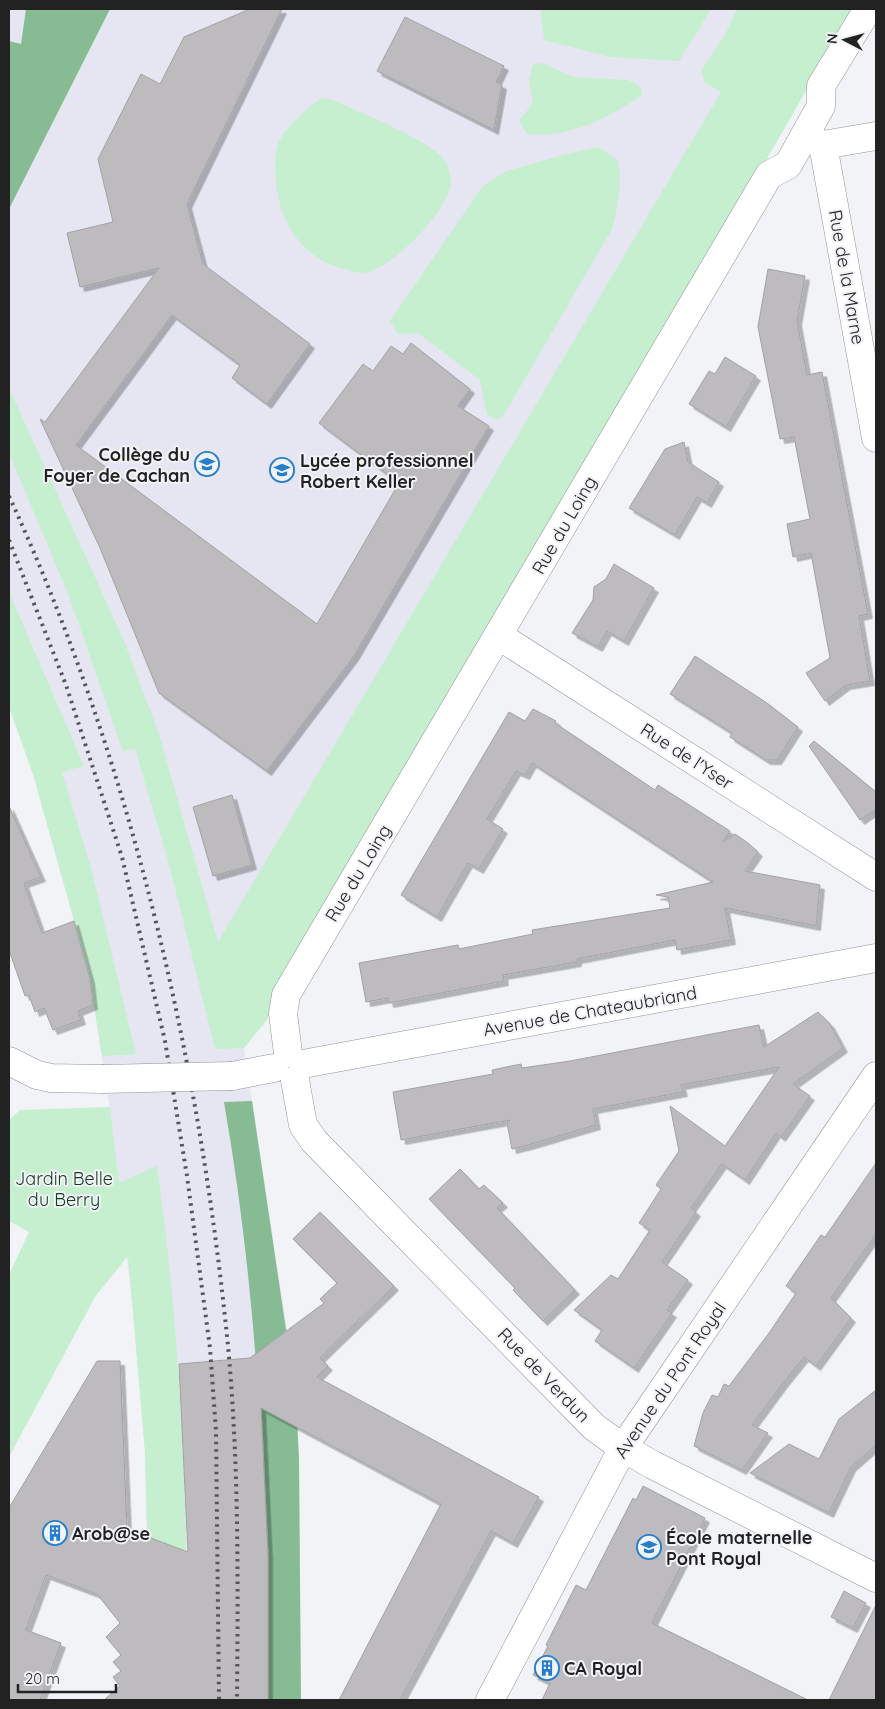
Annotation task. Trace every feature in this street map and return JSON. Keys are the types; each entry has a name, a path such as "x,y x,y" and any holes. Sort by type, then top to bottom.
{"street":[{"name":"Rue du Loing","path":"290,1066 283,1014 286,995 769,175 788,164 814,141 822,106 821,86 868,9"},
{"path":"814,141 876,136"},
{"name":"Rue de la Marne","path":"814,141 876,438"},
{"name":"Rue de l'Yser","path":"499,636 876,877"},
{"name":"Avenue de Chateaubriand","path":"9,1061 37,1075 51,1078 102,1079 232,1076 876,958"},
{"name":"Rue de Verdun","path":"290,1066 304,1125 314,1141 594,1426 623,1448 876,1578"},
{"name":"Avenue du Pont Royal","path":"490,1700 623,1448 876,1076"}],"shaded area":[{"path":"9,9 770,9 521,432 244,1048 296,1397 299,1459 301,1700 151,1700 145,1452 137,1346 112,1123 89,974 33,774 9,707"}],"green space":[{"path":"26,9 110,9 9,209 9,41 21,44"},
{"path":"540,9 711,9 679,61 610,57 544,40"},
{"path":"737,9 853,9 744,199 286,974 267,1020 244,1048 215,1049 170,868 135,748 123,752 69,596 9,453 9,388 124,641 159,734 218,942 721,92 705,83 701,71 725,35"},
{"path":"542,63 573,77 628,80 638,85 642,95 615,112 588,125 558,133 527,134 519,121 533,103 529,81 533,64"},
{"path":"322,98 333,100 376,119 425,144 438,153 446,162 450,173 451,184 448,195 429,223 403,251 389,262 364,273 330,264 306,248 288,224 278,196 275,161 281,138 304,112"},
{"path":"599,147 618,161 619,195 612,229 502,418 494,419 487,415 480,380 418,333 398,334 390,321 482,187 504,172 570,153"},
{"path":"9,592 84,766 62,772 91,868 136,1054 102,1056 89,974 33,774 9,707"},
{"path":"252,1101 296,1397 299,1459 301,1700 268,1700 266,1549 259,1400 245,1252 224,1102"},
{"name":"Jardin Belle du Berry","path":"110,1107 119,1183 157,1166 166,1232 178,1366 185,1499 186,1700 151,1700 145,1452 128,1256 95,1297 9,1457 9,1275 29,1232 9,1221 9,1120 20,1110"}],"building":[{"path":"250,9 282,9 187,204 203,264 310,344 267,404 232,378 240,365 172,315 76,445 317,624 399,483 319,423 363,364 373,371 391,346 403,354 411,343 470,389 458,406 489,426 354,656 267,771 159,693 100,548 40,419 45,422 159,268 80,287 67,233 113,222 98,159 141,74 160,84 184,37"},
{"path":"405,17 504,66 496,82 502,85 494,130 377,71"},
{"path":"768,269 805,276 797,321 807,375 822,372 868,614 859,616 870,681 846,685 825,701 806,673 830,658 811,553 793,557 787,524 810,519 794,437 780,439 758,327"},
{"path":"725,357 756,376 726,427 689,404 709,371 715,374"},
{"path":"684,442 688,462 719,482 707,503 697,497 675,535 629,508 665,449"},
{"path":"614,564 654,588 624,641 607,631 598,647 572,633 593,600 594,587 606,579"},
{"path":"695,656 767,703 798,727 777,760 766,760 730,737 732,733 670,694"},
{"path":"533,709 556,721 555,723 655,790 658,785 730,831 723,842 735,834 748,843 758,852 745,871 820,885 816,926 725,908 731,940 677,950 675,940 577,959 577,962 503,975 504,981 389,1003 388,998 366,1002 359,963 458,945 459,949 533,934 532,930 670,908 668,897 656,895 713,882 532,763 525,775 516,771 487,819 503,829 479,869 468,863 437,917 401,895 509,712 525,721"},
{"path":"814,741 876,792 876,809 860,820 809,746"},
{"path":"232,795 252,865 213,876 193,807"},
{"path":"9,806 41,877 24,883 42,933 74,921 90,979 93,1005 78,1011 81,1020 53,1030 44,1008 35,1012 29,995 25,996 9,950"},
{"path":"818,1012 830,1024 843,1048 793,1084 810,1096 781,1137 776,1133 745,1180 722,1164 691,1208 696,1212 662,1262 688,1280 667,1310 672,1313 634,1368 595,1341 602,1330 574,1310 611,1275 618,1279 650,1230 639,1223 661,1189 656,1185 679,1151 670,1106 725,1146 779,1067 681,1085 683,1092 593,1109 596,1125 512,1149 507,1123 510,1120 401,1140 393,1092 493,1074 492,1070 521,1064 522,1068 570,1061 759,1025 764,1047"},
{"path":"876,1163 876,1234 831,1298 851,1318 816,1366 804,1357 752,1425 768,1433 742,1470 694,1446 703,1413 712,1395 718,1397 724,1384 729,1386 769,1333 796,1293 786,1286 821,1235 825,1237"},
{"path":"460,1169 479,1189 484,1185 503,1203 497,1208 575,1290 543,1321 513,1290 515,1288 429,1199"},
{"path":"320,1212 394,1286 320,1358 328,1366 317,1377 539,1497 513,1543 491,1531 400,1700 339,1700 441,1504 261,1408 268,1556 268,1700 104,1700 120,1686 113,1677 121,1671 113,1662 121,1655 106,1637 120,1623 97,1594 46,1575 26,1630 61,1643 40,1700 9,1700 9,1508 97,1361 120,1361 127,1529 188,1552 179,1364 250,1358 324,1303 320,1299 337,1283 293,1239"},
{"path":"876,1390 876,1445 851,1467 829,1513 750,1473 789,1444 819,1459 839,1419"},
{"path":"643,1486 705,1518 652,1623 808,1700 542,1700 550,1683 533,1675 548,1646 546,1645 576,1585 586,1590 633,1498 636,1500"},
{"path":"844,1591 866,1603 853,1628 831,1617"},
{"path":"876,1605 876,1700 829,1700"}],"railway":[{"path":"9,496 52,597 91,700 124,805 153,912 178,1019 199,1128 215,1237 232,1390 237,1523 237,1700"},
{"path":"9,540 66,685 122,857 165,1041 187,1176 210,1348 216,1431 219,1700"}],"place":[{"name":"Collège du Foyer de Cachan","path":"207,464"},
{"name":"Lycée professionnel Robert Keller","path":"282,470"},
{"name":"Arob@se","path":"55,1533"},
{"name":"École maternelle Pont Royal","path":"649,1547"},
{"name":"CA Royal","path":"547,1668"}]}
